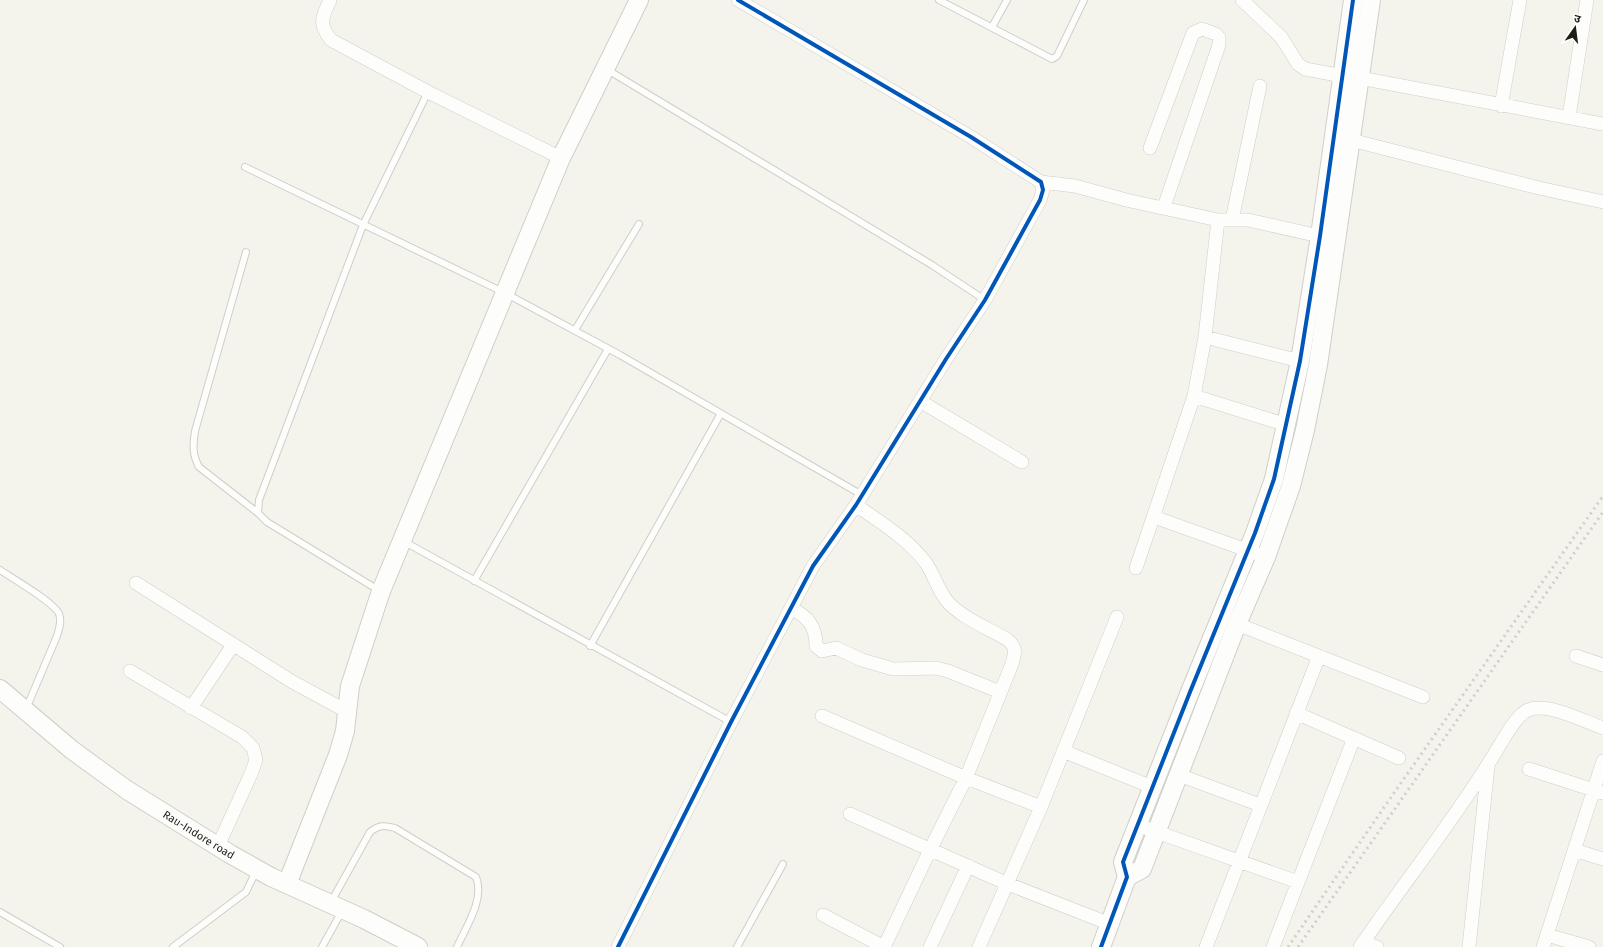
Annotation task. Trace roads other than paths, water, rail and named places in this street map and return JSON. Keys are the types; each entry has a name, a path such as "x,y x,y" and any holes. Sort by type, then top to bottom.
{"street":[{"path":"330,0 323,18 323,29 331,40 428,92 561,158"},
{"path":"287,884 338,754 348,712 350,686 355,666 381,591 561,158 639,0"},
{"path":"738,0 971,137 1041,182 1075,186 1126,200 1164,207 1218,220 1248,220 1329,238"},
{"path":"1242,0 1281,38 1301,67 1305,69 1603,124"},
{"path":"1128,877 1123,862 1248,550 1274,479 1351,140 1353,0"},
{"path":"1101,947 1128,877 1142,869 1237,624 1266,557 1290,486 1305,430 1318,365 1329,238 1351,77 1370,0"},
{"path":"1501,106 1520,0"},
{"path":"1569,118 1587,0"},
{"path":"1150,148 1193,33 1202,29 1216,34 1219,38 1219,45 1164,207"},
{"path":"1232,220 1260,86"},
{"path":"1351,140 1540,188 1603,202"},
{"path":"618,947 731,722 814,566 859,500 920,401 986,300 1040,200 1043,190 1041,182"},
{"path":"1136,568 1194,396 1205,337 1218,220"},
{"path":"1205,337 1300,361"},
{"path":"1194,396 1287,425"},
{"path":"920,401 1022,462"},
{"path":"823,915 884,947 966,778 1012,664 1015,652 1014,646 1008,640 959,611 946,600 927,565 917,552 859,500"},
{"path":"1154,516 1266,557"},
{"path":"136,583 291,681 348,712"},
{"path":"791,608 804,615 811,622 818,650 827,651 836,648 840,649 862,660 893,669 942,669 1000,692"},
{"path":"979,947 1041,807 1117,617"},
{"path":"1237,624 1423,697"},
{"path":"192,708 233,645"},
{"path":"1206,947 1238,861 1319,656"},
{"path":"1576,656 1603,665"},
{"path":"130,671 242,737 253,748 256,760 252,774 218,846"},
{"name":"Rau-Indore road","path":"0,689 72,750 127,790 218,846 257,868 418,947"},
{"path":"1378,947 1361,945 1488,765 1517,719 1526,710 1537,707 1551,709 1603,728"},
{"path":"1296,713 1399,758"},
{"path":"822,716 966,778 1041,807"},
{"path":"1273,947 1354,738"},
{"path":"1063,751 1152,787"},
{"path":"1590,947 1545,941 1574,850 1598,792 1603,761"},
{"path":"1469,947 1488,765"},
{"path":"1529,769 1598,792"},
{"path":"1179,775 1260,805"},
{"path":"850,814 1008,884 1110,924"},
{"path":"1137,825 1298,882"},
{"path":"1574,850 1603,859"},
{"path":"930,947 968,866"}],"lane":[{"path":"939,0 1052,60 1057,56 1084,0"},
{"path":"992,27 1007,0"},
{"path":"605,68 932,265 986,300"},
{"path":"258,513 259,500 363,224 428,92"},
{"path":"245,166 506,293 575,330 720,415 859,500"},
{"path":"575,330 639,224"},
{"path":"246,252 195,431 192,446 194,457 199,467 258,513 267,522 381,591"},
{"path":"474,581 608,349"},
{"path":"590,646 720,415"},
{"path":"402,540 590,646 731,722"},
{"path":"0,570 52,605 59,614 60,625 57,636 25,710"},
{"path":"322,947 337,907 370,832 384,825 395,828 476,877 479,885 479,897 457,947"},
{"path":"737,947 783,864"},
{"path":"173,947 246,892 257,868"},
{"path":"0,912 60,947"}],"railway":[{"path":"1288,947 1396,790 1603,496"},
{"path":"1298,947 1603,512"}]}
